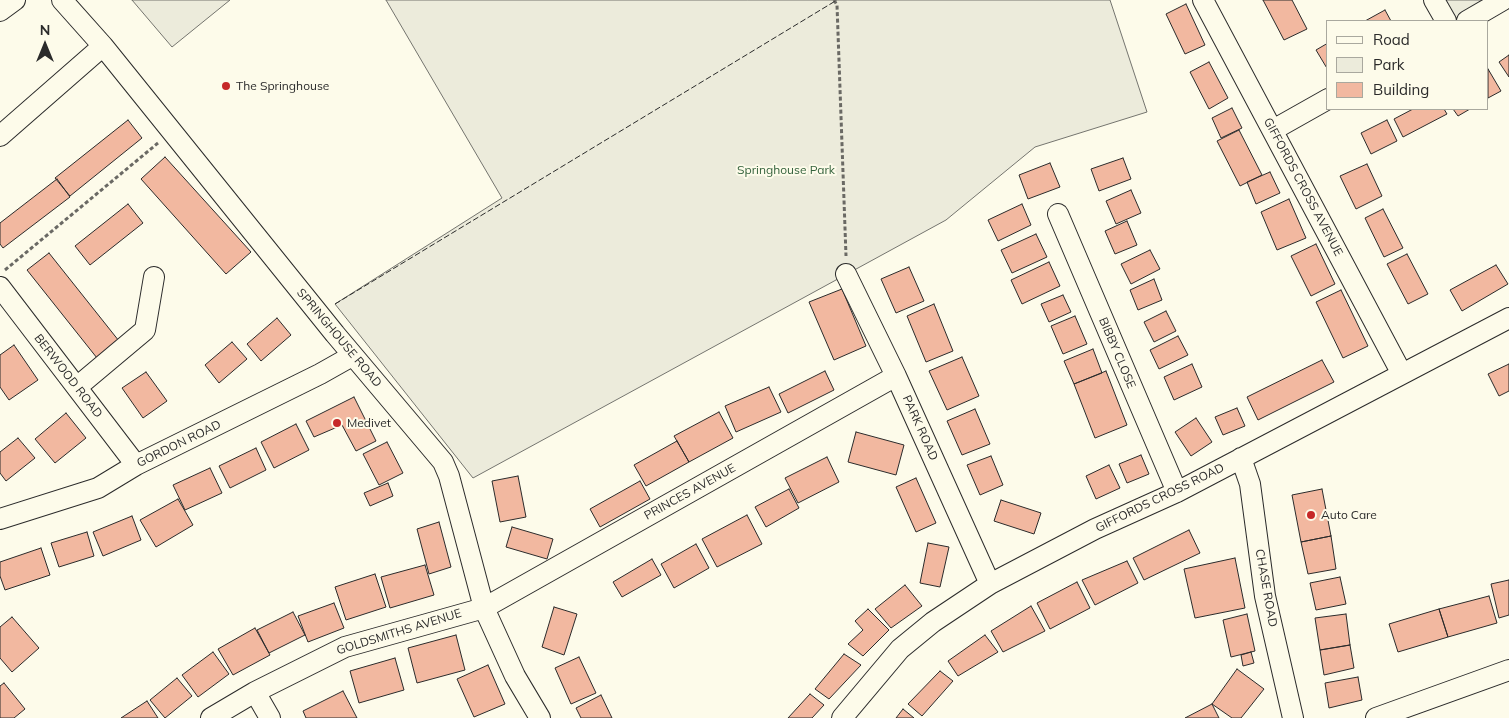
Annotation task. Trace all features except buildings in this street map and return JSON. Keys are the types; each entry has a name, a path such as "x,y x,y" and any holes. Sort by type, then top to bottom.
{"street":[{"path":"0,11 15,0"},
{"name":"SPRINGHOUSE ROAD","path":"62,0 103,46 352,356 366,370 443,462 449,476 484,608 515,676 540,718"},
{"name":"GIFFORDS CROSS AVENUE","path":"1203,0 1402,374"},
{"path":"1434,0 1445,20"},
{"path":"1468,20 1503,0"},
{"path":"0,136 103,46"},
{"path":"1273,130 1326,100"},
{"name":"BIBBY CLOSE","path":"1058,214 1177,492"},
{"name":"PARK ROAD","path":"846,274 896,376 990,584"},
{"path":"77,387 146,330 154,277"},
{"name":"BERWOOD ROAD","path":"0,287 136,465"},
{"name":"GIFFORDS CROSS ROAD","path":"842,718 900,649 933,622 990,584 1095,529 1177,492 1509,318"},
{"name":"GORDON ROAD","path":"0,519 98,488 136,465 320,374 352,356"},
{"name":"PRINCES AVENUE","path":"484,608 896,376"},
{"name":"CHASE ROAD","path":"1241,458 1250,484 1265,596 1293,718"},
{"name":"GOLDSMITHS AVENUE","path":"211,718 255,692 345,647 484,608"},
{"path":"1376,718 1509,670"},
{"path":"255,692 270,718"}],"path":[{"path":"834,0 837,5 846,274"},
{"path":"0,274 172,132"}],"green space":[{"path":"132,0 230,0 172,47"},
{"name":"Springhouse Park","path":"386,0 1110,0 1147,112 1035,147 946,220 473,478 335,304 502,198"},
{"path":"1434,0 1503,0 1469,20 1445,20"}],"fence":[{"path":"335,304 837,0"}],"place":[{"name":"The Springhouse","path":"226,86"},
{"name":"Medivet","path":"337,423"},
{"name":"Auto Care","path":"1311,515"}]}
